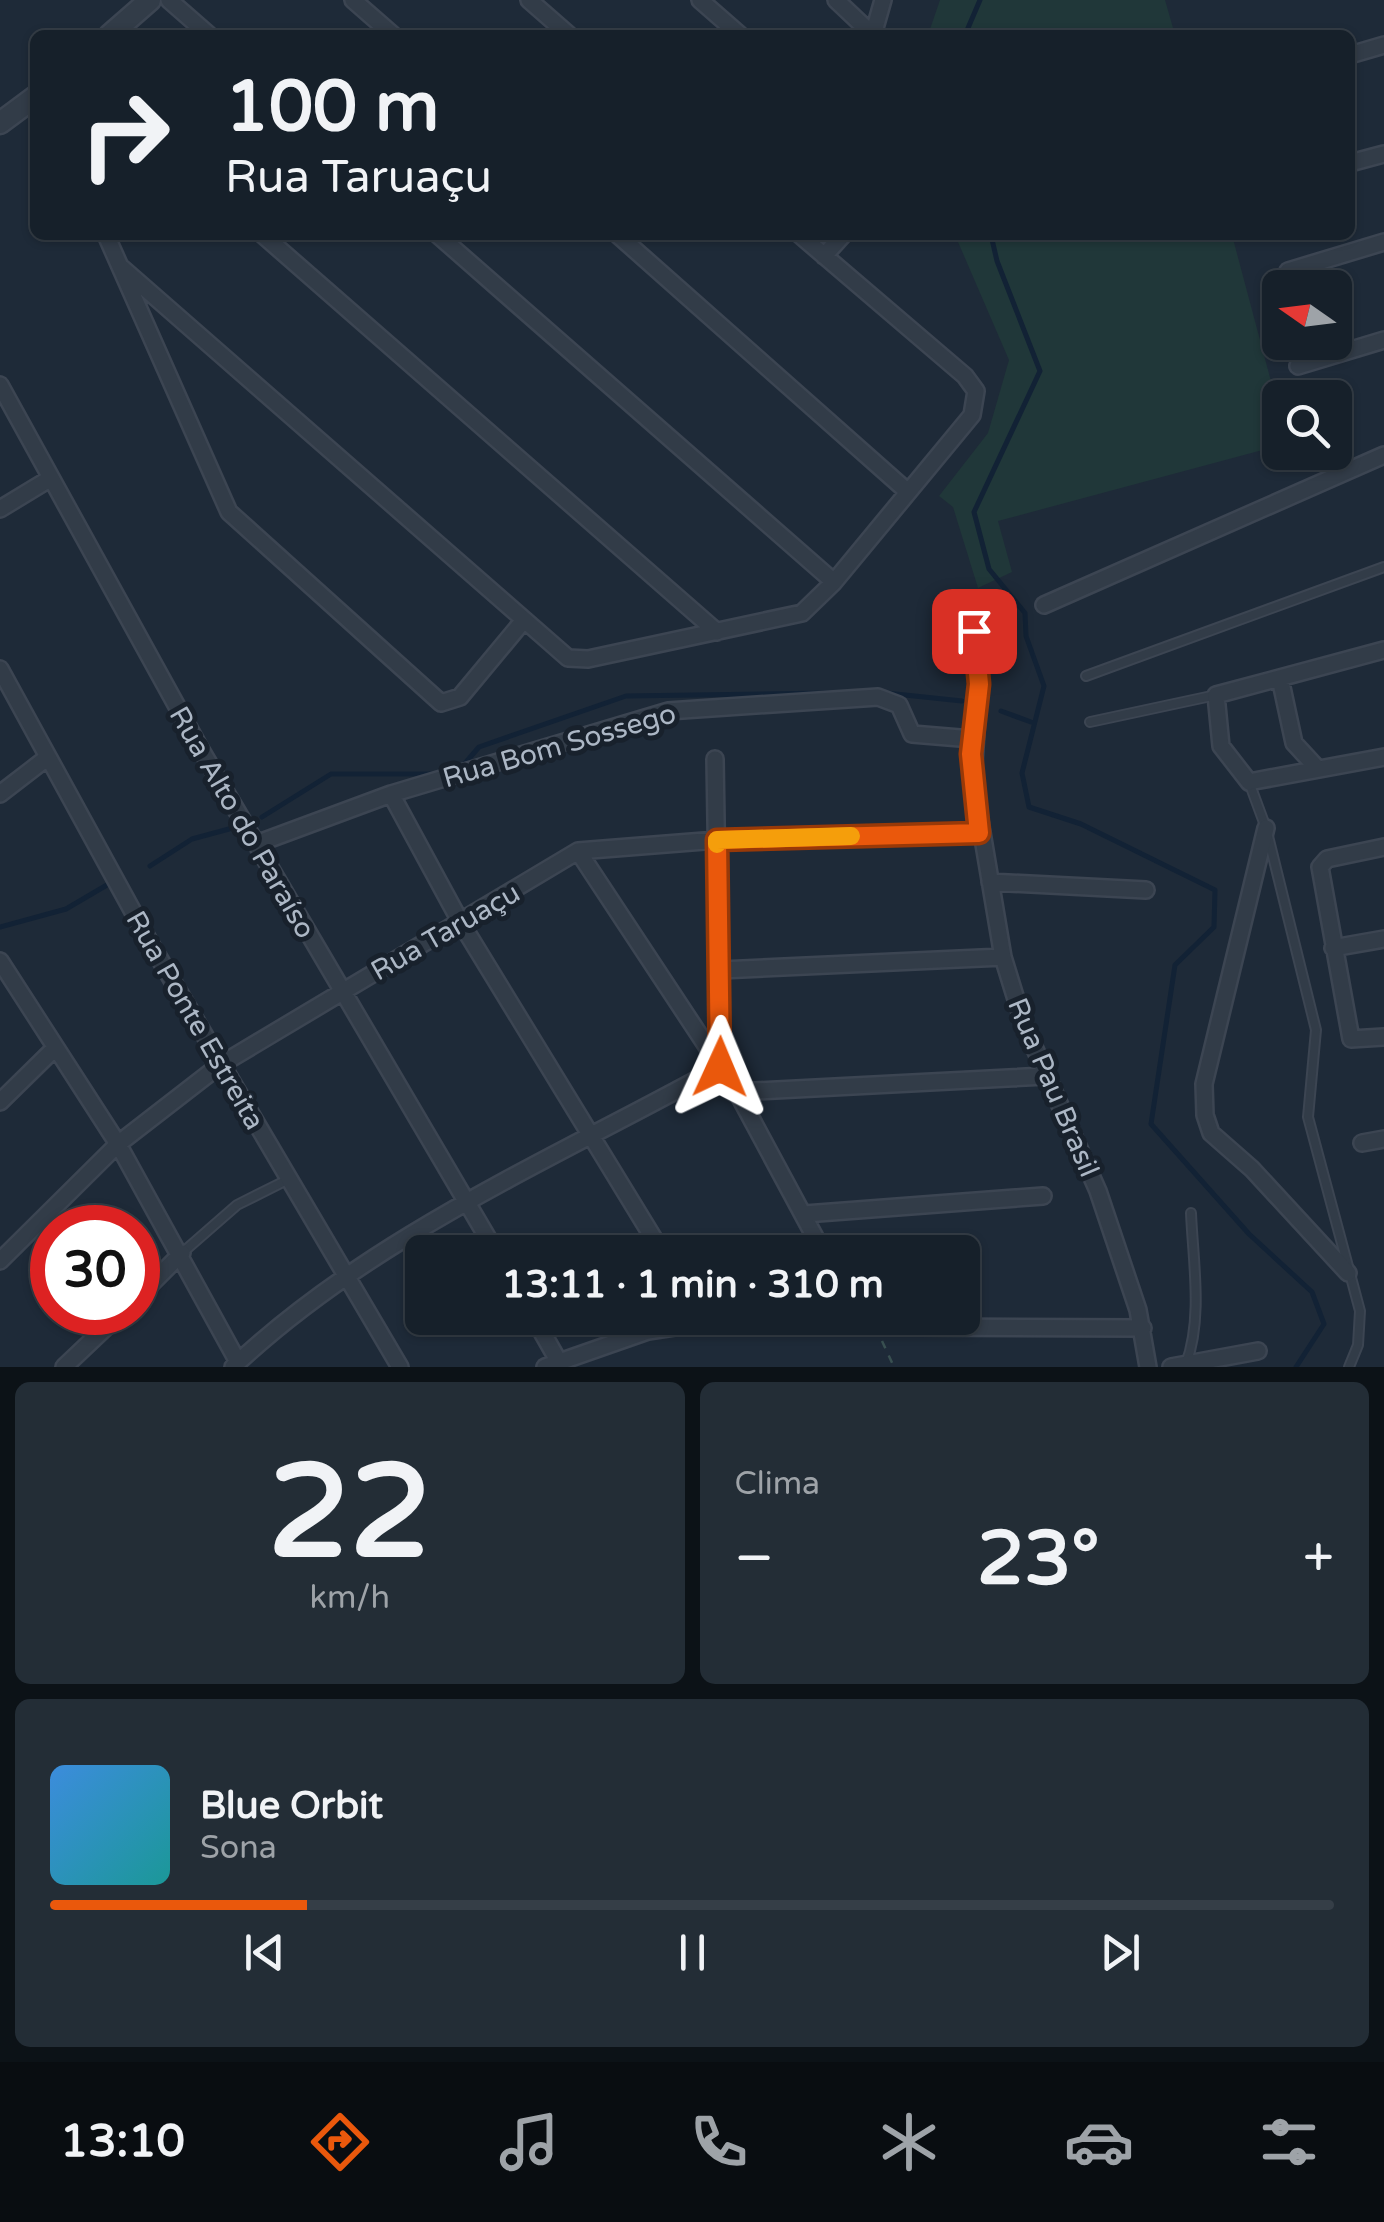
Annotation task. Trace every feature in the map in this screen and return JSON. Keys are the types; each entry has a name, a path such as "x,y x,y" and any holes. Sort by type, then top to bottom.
{"street":[{"path":"116,30 150,0"},
{"path":"169,0 203,30"},
{"path":"353,0 387,30"},
{"path":"529,0 564,30"},
{"path":"700,0 734,30"},
{"path":"836,0 868,30"},
{"path":"874,30 883,0"},
{"path":"1355,54 1384,45"},
{"path":"0,123 30,101"},
{"path":"1355,162 1384,154"},
{"path":"108,240 229,512 433,700 451,702 460,696 524,620"},
{"path":"269,240 718,632"},
{"path":"444,240 834,582"},
{"path":"624,240 908,492"},
{"path":"122,268 559,652 578,660 802,612 834,582 972,415 976,391 965,376 806,240"},
{"path":"824,256 838,240"},
{"path":"1291,270 1384,242"},
{"path":"1298,366 1384,340"},
{"name":"Rua Alto do Paraíso","path":"0,386 340,992 486,1235"},
{"path":"1044,605 1384,455"},
{"path":"0,508 51,478"},
{"name":"Rua Pau Brasil","path":"1005,620 974,631 979,684 972,738 979,833 1004,958 1022,1022 1080,1142 1143,1328 1148,1367"},
{"path":"1384,650 1216,695 1220,746 1248,782 1384,757"},
{"name":"Rua Ponte Estreita","path":"0,669 220,1065 400,1367"},
{"path":"1280,678 1294,743 1318,769"},
{"name":"Rua Bom Sossego","path":"256,844 391,794 567,738 688,708 878,697 899,705 912,734 972,738"},
{"path":"0,794 48,757"},
{"path":"715,759 720,1067"},
{"path":"391,794 461,923 652,1235"},
{"path":"1266,828 1204,1084 1205,1115 1222,1147 1252,1169 1348,1273"},
{"name":"Rua Taruaçu","path":"0,1261 118,1144 220,1065 578,852 717,840 979,833"},
{"path":"1384,848 1327,858 1321,864 1332,948 1352,1041 1384,1036"},
{"path":"578,852 737,1092 814,1235"},
{"path":"990,882 1146,890"},
{"path":"1332,948 1384,938"},
{"path":"721,970 1004,958"},
{"path":"0,962 118,1144 182,1253 236,1364 346,1275 468,1203 720,1067"},
{"path":"0,1102 54,1049"},
{"path":"737,1092 1046,1076"},
{"path":"1362,1143 1384,1141"},
{"path":"805,1214 1043,1196"},
{"path":"160,1275 182,1253"},
{"path":"980,1327 1143,1328"},
{"path":"64,1367 98,1335"},
{"path":"541,1335 552,1364 639,1335"},
{"path":"1178,1365 1258,1351"}],"lane":[{"path":"1086,676 1384,567"},
{"path":"1090,722 1216,695"},
{"path":"1248,782 1266,828 1316,1030 1308,1116 1360,1311 1358,1344 1349,1367"},
{"path":"182,1253 236,1205 290,1179"},
{"path":"1178,1365 1192,1346 1195,1307 1191,1213"}],"path":[{"path":"879,1335 894,1367"}],"green space":[{"path":"940,0 1165,0 1174,30 930,30"},
{"path":"957,240 1233,240 1262,360 1265,360 1271,380 1262,380 1262,450 998,521 1012,572 978,588 953,507 939,496 988,433 1009,360"}],"waterway":[{"path":"967,30 980,0"},
{"path":"992,240 1040,371 974,512 989,569 1025,613 1026,636 1044,686 1022,773 1029,807 1081,824 1215,890 1214,927 1175,965 1151,1124 1249,1234 1312,1292 1324,1324 1296,1367"},
{"path":"460,769 479,747 626,696 830,693"},
{"path":"886,693 962,701"},
{"path":"1001,711 1031,722"},
{"path":"262,817 331,774 436,774"},
{"path":"150,866 192,839 229,829"},
{"path":"0,927 66,909 112,882"}],"slow traffic":[{"path":"717,844 717,840 851,836"}],"route":[{"path":"720,1067 717,840 979,833 971,754 979,684 974,631"}]}
